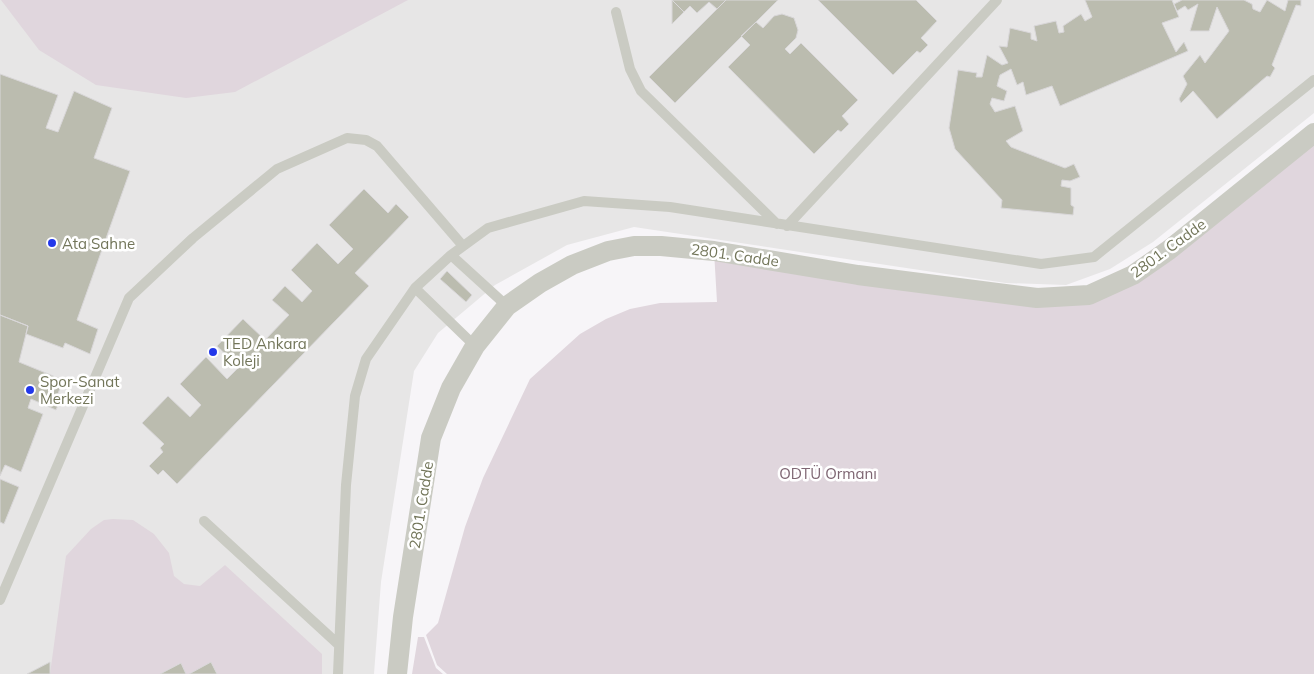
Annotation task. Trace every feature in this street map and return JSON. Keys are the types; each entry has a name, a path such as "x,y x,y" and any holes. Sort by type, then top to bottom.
{"street":[{"name":"2801. Cadde","path":"397,674 403,617 431,438 451,388 474,346 507,306 540,283 572,265 608,251 634,246 702,250 858,275 1037,298 1089,295 1133,275 1169,250 1314,133"}],"lane":[{"path":"782,225 997,0"},
{"path":"616,12 630,69 641,91 782,225"},
{"path":"338,674 346,485 355,396 366,359 415,288 451,255 488,228 584,201 670,207 1041,264 1094,257 1314,80"},
{"path":"0,600 129,298 193,238 277,168 347,138 366,140 377,146 463,246"},
{"path":"451,255 507,306"},
{"path":"415,288 474,346"},
{"path":"204,521 339,645"}],"shaded area":[{"name":"TED Ankara Koleji","path":"0,0 1314,0 1314,113 1153,242 1110,269 1066,285 1006,283 634,227 567,245 495,285 438,333 414,371 381,582 374,674 0,674"}],"green space":[{"path":"1,0 408,0 235,92 186,98 96,85 39,50"},
{"name":"ODTÜ Ormanı","path":"1314,133 1314,674 447,674 437,665 426,635 438,623 465,527 483,478 530,379 580,334 606,319 630,309 660,303 717,302 714,251 1089,295"},
{"path":"104,520 133,520 154,534 169,553 174,576 184,584 200,586 225,565 322,654 322,674 217,674 211,662 189,674 186,674 180,663 160,674 50,674 66,556 91,529"},
{"path":"418,637 424,637 436,668 443,674 412,674"}],"building":[{"path":"672,0 726,0 717,9 709,2 697,13 690,6 684,12"},
{"path":"672,0 684,12 672,24"},
{"path":"726,0 778,0 675,103 649,77"},
{"path":"818,0 916,0 937,21 921,38 928,45 920,53 917,51 893,75"},
{"path":"1085,0 1172,0 1179,17 1162,23 1176,52 1184,42 1188,51 1060,106 1052,86 1026,95 1023,82 1017,85 1011,69 1000,75 997,86 1007,91 1004,101 992,98 990,104 995,112 1015,106 1023,131 1006,141 1011,147 1065,168 1074,164 1080,177 1070,181 1062,180 1061,186 1071,188 1071,205 1074,207 1073,215 1001,208 1002,200 955,149 949,128 958,70 977,73 976,77 982,77 987,55 1002,65 1008,63 999,46 1007,47 1010,28 1031,33 1031,39 1037,41 1034,26 1056,21 1059,33 1064,32 1063,26 1081,14 1085,21 1092,17"},
{"path":"1182,0 1244,0 1252,4 1253,9 1260,12 1267,0 1285,11 1288,0 1301,0 1301,6 1296,5 1272,65 1275,68 1270,77 1267,76 1217,119 1193,91 1181,103 1179,99 1187,84 1183,76 1200,55 1205,63 1229,31 1217,7 1209,31 1190,31 1198,4 1188,10 1185,6 1177,11 1174,4"},
{"path":"782,14 794,18 798,30 796,38 785,49 790,54 801,43 858,100 842,116 849,124 841,132 838,130 814,154 728,67 750,45 741,36 756,22 763,28 774,16"},
{"name":"Ata Sahne","path":"0,74 58,95 46,128 58,132 74,91 112,108 94,158 130,171 77,320 98,329 90,354 65,343 63,348 26,334 28,326 0,315"},
{"path":"364,189 388,213 396,204 409,217 355,273 369,286 177,484 163,470 158,475 149,466 163,452 160,448 164,444 142,423 168,396 190,417 201,405 180,384 206,357 227,379 239,367 217,346 243,319 265,340 289,315 272,300 285,286 302,302 312,291 291,270 317,243 338,264 353,249 329,225"},
{"path":"447,271 472,295 466,302 440,279"},
{"name":"Spor-Sanat Merkezi","path":"0,315 28,326 19,362 63,380 55,402 59,403 56,410 31,399 28,408 43,414 21,472 5,465 0,476"},
{"path":"0,479 19,487 4,524 0,522"},
{"path":"50,662 50,674 27,674"},
{"path":"211,662 217,674 189,674"},
{"path":"181,663 186,674 160,674"}],"place":[{"name":"Ata Sahne","path":"52,243"},
{"name":"TED Ankara Koleji","path":"213,352"},
{"name":"Spor-Sanat Merkezi","path":"30,390"}]}
